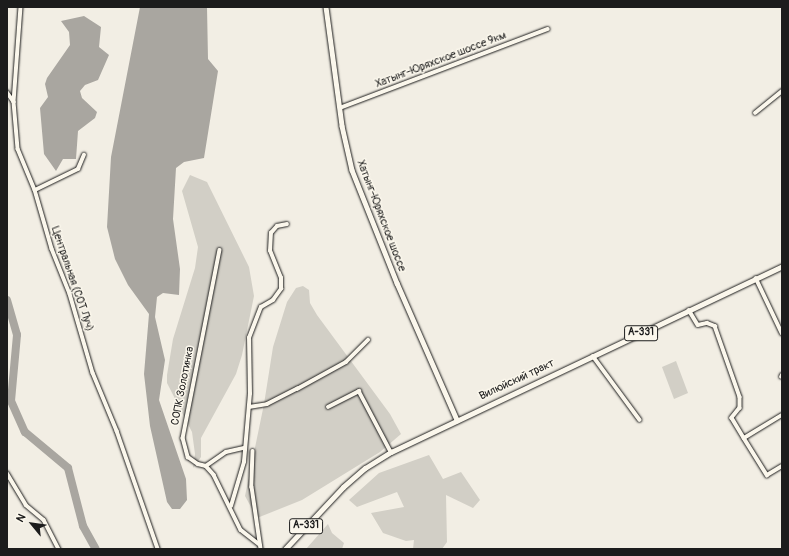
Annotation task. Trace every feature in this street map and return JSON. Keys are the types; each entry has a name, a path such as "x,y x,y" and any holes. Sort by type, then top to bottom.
{"main road":[{"name":"Хатынг-Юряхское шоссе","path":"326,7 345,146 352,170 389,264 457,420"},
{"name":"Вилюйский тракт","path":"285,549 343,487 365,468 390,452 782,266"}],"street":[{"name":"Центральная (СОТ Луч)","path":"21,7 14,102 18,149 35,190 52,249 70,294 93,373 117,431 158,549"},
{"name":"Хатынг-Юряхское шоссе 9км","path":"340,108 548,29"},
{"path":"755,112 782,91"},
{"path":"7,92 14,102"},
{"path":"35,190 78,169 84,154"},
{"path":"231,506 243,470 249,407 249,338 261,307 273,300 281,290 281,278 270,251 271,233 277,226 287,224"},
{"name":"СОПК Золотинка","path":"220,250 183,431 188,457 198,464 206,466 214,475 231,506 241,530 260,547"},
{"path":"756,278 782,333"},
{"path":"689,310 698,325 706,323 715,326 740,397 740,408 732,418 767,475 782,466"},
{"path":"249,407 267,404 346,362 368,340"},
{"path":"593,356 640,420"},
{"path":"328,407 359,391 390,452"},
{"path":"744,438 782,415"},
{"path":"206,466 226,452 244,448"},
{"path":"253,451 252,487 260,547"},
{"path":"7,473 26,505 44,520 59,549"}],"shaded area":[{"path":"140,7 207,7 208,59 218,71 204,158 184,162 176,168 173,219 180,269 179,295 163,293 157,297 155,317 165,360 159,400 186,479 187,500 180,509 172,509 167,502 150,426 144,374 149,314 128,285 115,259 107,227 111,157"},
{"path":"84,16 101,27 99,47 109,55 98,80 85,85 80,91 82,98 97,112 95,118 78,131 76,159 63,159 56,171 44,154 40,108 48,97 45,84 47,78 70,45 69,32 61,21"},
{"path":"190,175 207,182 249,267 254,296 242,355 236,374 201,438 201,457 193,468 195,454 192,432 167,383 173,339 195,268 198,247 182,191"},
{"path":"303,286 309,290 310,303 317,315 390,414 401,434 380,452 302,500 257,518 245,496 264,404 273,347 287,302 296,288"},
{"path":"676,361 688,393 674,399 662,367"},
{"path":"429,455 443,479 461,472 480,500 473,508 446,495 447,542 442,549 413,549 414,540 406,541 383,533 371,513 404,507 397,492 357,507 349,500 379,473"},
{"path":"328,524 332,533 344,543 342,549 306,549"}],"waterway":[{"path":"7,300 17,335 11,401 25,432 68,468 83,526 96,549"}]}
